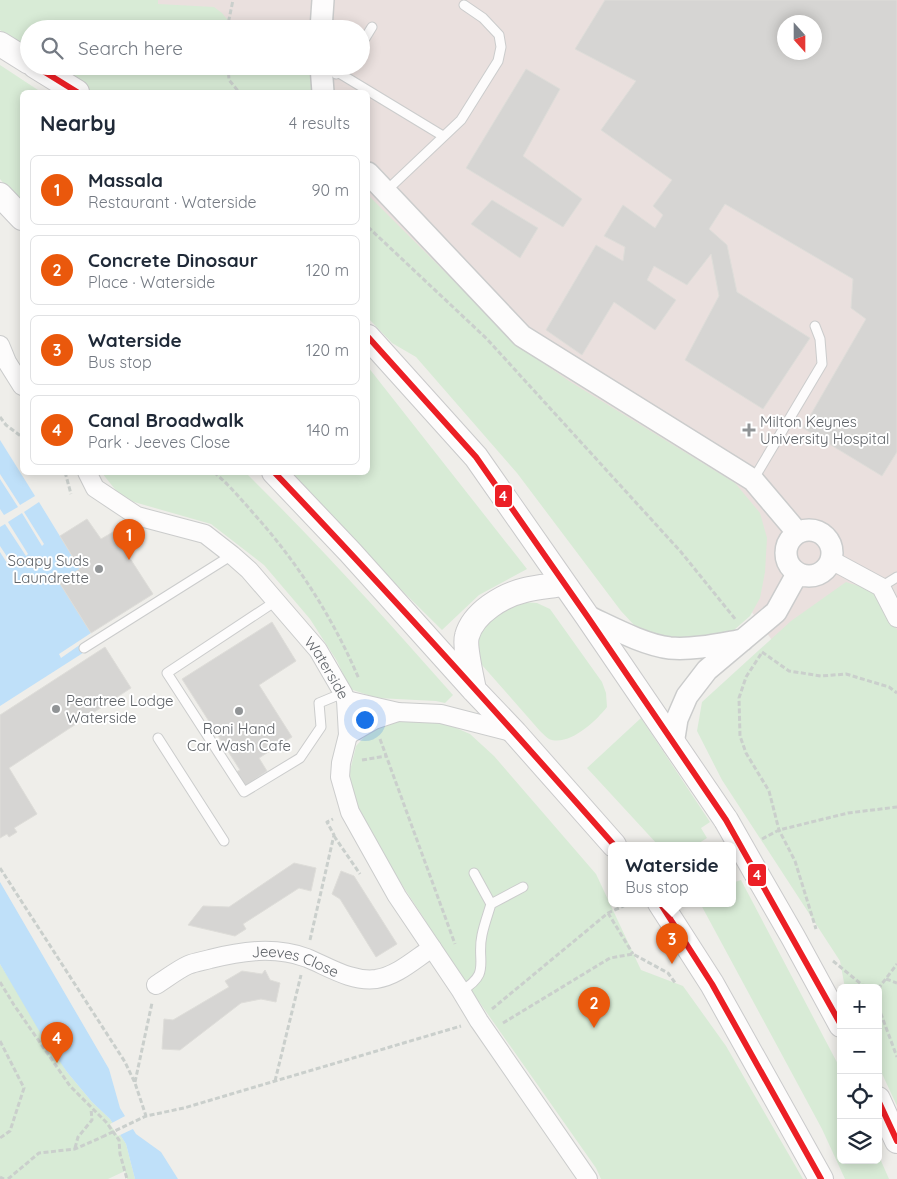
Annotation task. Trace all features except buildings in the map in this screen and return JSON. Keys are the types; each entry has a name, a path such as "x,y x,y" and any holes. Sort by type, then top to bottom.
{"main road":[{"path":"0,44 20,56"},
{"path":"50,75 74,90"},
{"path":"0,195 20,216"},
{"path":"370,339 476,457 587,616 726,820 794,937 837,1018"},
{"path":"277,475 350,552 515,733 611,842"},
{"path":"474,690 466,638 473,622 488,608 512,594 563,584"},
{"path":"664,908 736,1024 821,1179"},
{"path":"882,1108 897,1141"}],"street":[{"path":"322,20 323,0"},
{"path":"370,175 522,336 753,480 797,532"},
{"path":"0,345 7,362 20,383"},
{"name":"Waterside","path":"88,475 95,488 137,516 205,534 249,570 318,650 345,696 348,736 341,763 340,777 350,812 398,896 483,1027 588,1179"},
{"path":"805,529 820,532 831,544 831,560 827,568 821,573 805,576 797,574 792,569 785,557 787,542 797,532 805,529"},
{"path":"831,560 881,587 897,618"},
{"path":"673,744 677,720 687,696 707,670 776,612 797,574"},
{"path":"587,616 633,637 670,648 707,646 746,637"},
{"path":"345,696 398,712 442,714 515,733"},
{"path":"348,736 374,720 398,712"},
{"name":"Jeeves Close","path":"154,992 189,965 236,953 258,950 286,952 359,978 377,979 398,971 432,948"}],"lane":[{"path":"385,192 461,120 498,60 501,47 499,35 483,18 464,5"},
{"path":"326,77 352,90"},
{"path":"370,99 444,136"},
{"path":"753,480 822,364 820,339 815,326"},
{"path":"84,648 232,555"},
{"path":"881,587 897,577"},
{"path":"276,601 167,673 244,792 300,758 321,727 319,704 345,696"},
{"path":"158,738 224,841"},
{"path":"474,873 491,904"},
{"path":"461,991 471,986 480,974 481,936 491,904 522,887"}],"path":[{"path":"229,20 233,0"},
{"path":"229,75 229,80 237,90"},
{"path":"370,229 487,339 681,552 746,637 763,652 790,670 821,676 846,674 889,687 897,693"},
{"path":"0,417 6,425 20,436"},
{"path":"66,475 71,494"},
{"path":"763,652 746,678 739,698 740,736 746,753 769,791 780,830 795,861 820,936"},
{"path":"755,843 780,830 848,812 897,807"},
{"path":"334,836 361,876"},
{"path":"0,868 114,1046 135,1083 146,1116"},
{"path":"483,1027 608,913 621,907"},
{"path":"608,913 633,954 668,973 676,984"},
{"path":"829,952 833,961 861,984"},
{"path":"8,1179 39,1153 75,1149 146,1116 184,1108 483,1027 610,958 633,954"},
{"path":"882,984 897,964"},
{"path":"886,979 897,982"},
{"path":"0,982 70,1086 106,1122 119,1140 120,1154 127,1179"},
{"path":"135,1083 154,992"},
{"path":"882,1017 897,1057"},
{"path":"0,1042 24,1088 10,1131 0,1138"},
{"path":"75,1149 78,1137 92,1120 91,1109"},
{"path":"0,1178 4,1179"}],"shaded area":[{"name":"Milton Keynes University Hospital","path":"84,0 897,0 897,740 782,654 731,583 370,261 370,90 183,90 167,75 370,75 370,20 106,20"}],"green space":[{"path":"0,0 158,0 158,4 214,7 228,20 20,20 20,44 0,30"},
{"path":"0,65 38,90 20,90 20,203 0,179"},
{"path":"64,75 313,75 317,90 85,90"},
{"path":"370,197 521,348 569,381 735,483 760,513 767,538 765,572 760,598 750,616 734,630 694,641 666,638 634,625 621,611 517,473 416,357 392,343 370,320"},
{"path":"370,370 527,569 479,595 442,630 285,475 370,475"},
{"path":"104,475 248,475 351,582 453,695 445,703 377,698 350,689 337,661 310,619 264,565 211,524 134,502 118,493"},
{"path":"846,582 871,590 897,630 897,1106 882,1074 882,984 844,984 840,961 722,780 697,731 702,702 791,621"},
{"path":"521,602 537,603 550,609 602,682 606,693 607,707 602,713 581,731 565,739 549,739 543,734 482,665 475,653 476,637 485,619"},
{"path":"641,718 710,822 701,828 707,838 701,842 655,842 587,768"},
{"path":"406,720 429,720 447,724 470,734 494,756 596,874 608,900 608,907 611,907 641,970 683,986 726,1046 803,1179 601,1179 596,1168 442,949 376,845 351,796 350,771 356,746 370,731 384,724"},
{"path":"741,880 837,1062 837,1162 822,1129 702,907 736,907 736,882"},
{"path":"0,964 67,1072 92,1102 110,1119 126,1144 135,1179 127,1179 125,1171 108,1179 0,1179"},
{"path":"882,1163 889,1179 845,1179 838,1164"}],"water":[{"path":"0,440 20,475 22,475 35,496 20,505 0,474"},
{"path":"0,479 18,507 4,515 0,509"},
{"path":"39,502 80,569 59,582 91,633 59,654 61,658 81,644 86,651 0,706 0,552 9,566 12,564 0,546 0,527 5,524 26,556 28,554 8,522 22,513 42,546 44,544 24,512"},
{"path":"0,882 109,1069 120,1108 136,1134 161,1152 178,1179 135,1179 126,1144 110,1119 92,1102 67,1072 41,1034 0,964"}],"pier":[{"path":"127,1115 135,1128 118,1136 110,1124"}],"transit line":[{"name":"4","path":"50,75 74,90"},
{"name":"4","path":"370,339 476,457 587,616 726,820 837,1018"},
{"name":"4","path":"277,475 446,657 611,842"},
{"name":"4","path":"663,907 712,984 821,1179"},
{"name":"4","path":"882,1109 897,1141"}],"place":[{"name":"Milton Keynes University Hospital","path":"749,430"},
{"name":"Massala","path":"129,560"},
{"name":"Soapy Suds Laundrette","path":"99,569"},
{"name":"Peartree Lodge Waterside","path":"56,709"},
{"name":"Roni Hand Car Wash Cafe","path":"239,711"},
{"name":"Waterside","path":"672,964"},
{"name":"Concrete Dinosaur","path":"594,1028"},
{"name":"Canal Broadwalk","path":"57,1063"}]}
